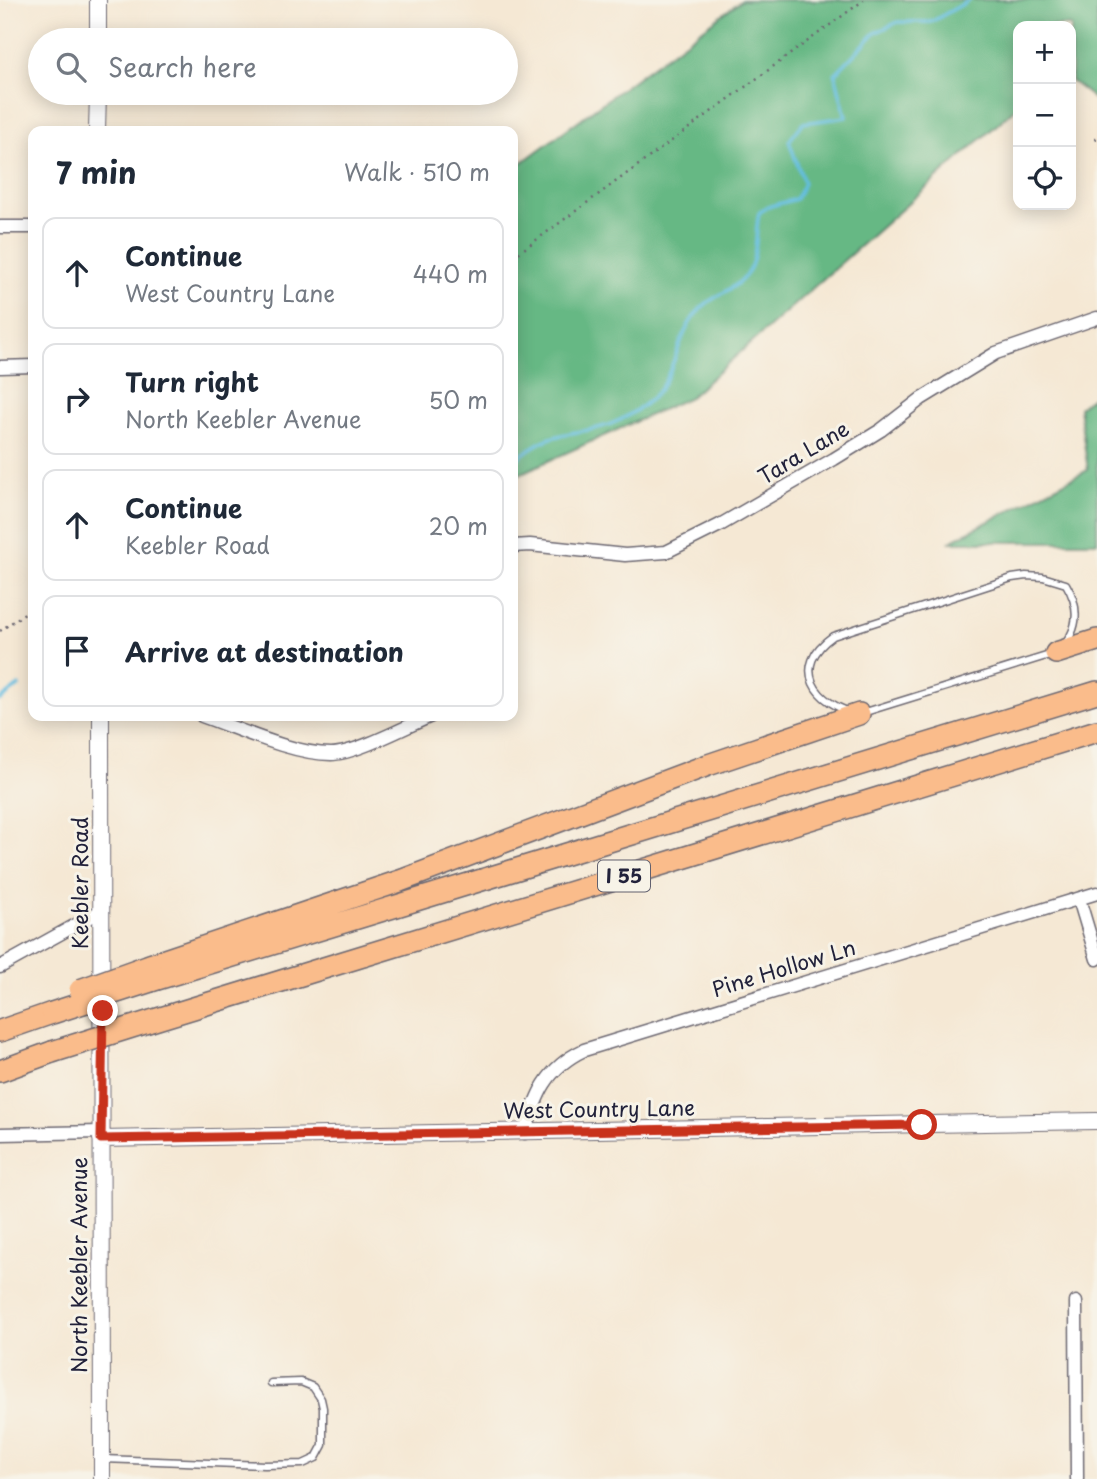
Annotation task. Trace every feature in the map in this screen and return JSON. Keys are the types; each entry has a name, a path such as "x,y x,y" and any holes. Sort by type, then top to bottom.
{"highway":[{"path":"1056,653 1097,640"},
{"name":"I 55","path":"8,1028 53,1006 150,973 1097,692"},
{"path":"150,973 708,765 859,714"},
{"name":"I 55","path":"0,1071 150,1021 1097,731"}],"street":[{"path":"98,0 98,28"},
{"path":"97,105 97,126"},
{"path":"0,227 28,227"},
{"name":"Tara Lane","path":"518,546 625,555 666,552 720,525 834,459 881,430 921,399 996,353 1097,318"},
{"path":"0,366 28,366"},
{"name":"Keebler Road","path":"102,721 102,1050"},
{"path":"217,721 293,747 331,754 348,751 419,721"},
{"name":"Pine Hollow Ln","path":"526,1133 543,1083 566,1061 584,1050 1097,893"},
{"path":"1079,899 1097,958"},
{"path":"0,967 101,911"},
{"name":"North Keebler Avenue","path":"102,1050 102,1479"},
{"name":"West Country Lane","path":"0,1134 526,1133 1097,1121"},
{"path":"1076,1303 1077,1479"}],"lane":[{"path":"1027,576 1066,584 1073,596 1077,618 1074,629 1056,653 859,714 831,705 820,696 813,685 811,671 813,660 824,642 833,636 1012,578 1027,576"},
{"path":"102,1459 265,1465 303,1464 316,1458 323,1445 321,1399 313,1387 301,1381 271,1382"}],"path":[{"path":"518,253 864,0"},
{"path":"0,631 28,611"}],"green space":[{"path":"742,0 1097,0 1097,101 1076,85 1076,21 1013,21 1013,110 690,397 518,475 518,165"},
{"path":"1097,394 1097,542 949,542 1088,470 1079,407"}],"waterway":[{"path":"518,459 538,443 548,439 602,427 620,420 653,397 667,377 685,331 696,314 709,301 733,287 746,275 755,253 759,213 767,207 796,199 804,183 789,141 803,123 846,117 835,74 875,33 898,22 931,22 970,0"},
{"path":"0,700 19,686"}],"route":[{"path":"103,1011 101,1139 922,1125"}]}
